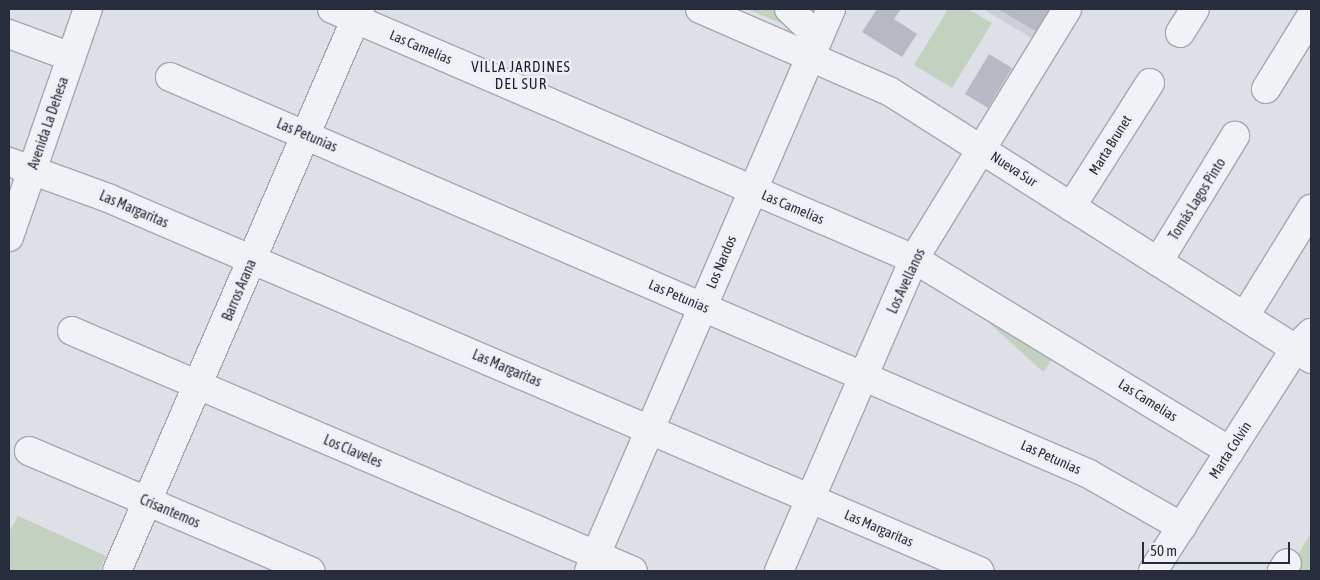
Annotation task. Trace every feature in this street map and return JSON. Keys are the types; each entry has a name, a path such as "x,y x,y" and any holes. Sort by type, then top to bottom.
{"street":[{"name":"Avenida La Dehesa","path":"9,237 20,166 71,56 88,9"},
{"name":"Nueva Sur","path":"700,9 814,47 979,146 1071,207 1245,316 1306,347"},
{"path":"788,9 814,47"},
{"name":"Los Nardos","path":"592,563 831,9"},
{"name":"Los Avellanos","path":"779,571 914,258 979,146 1067,9"},
{"path":"1180,33 1195,9"},
{"name":"Barros Arana","path":"117,571 306,135 349,12"},
{"name":"Las Camelias","path":"349,12 752,190 914,258 1230,451"},
{"path":"1266,89 1311,16"},
{"path":"9,34 71,56"},
{"name":"Las Petunias","path":"170,77 1106,482 1182,526"},
{"name":"Marta Brunet","path":"1071,207 1150,82"},
{"name":"Tomás Lagos Pinto","path":"1158,262 1235,136"},
{"name":"Las Margaritas","path":"20,166 252,259 979,571"},
{"path":"1245,316 1311,209"},
{"name":"Los Claveles","path":"72,331 198,385 592,563 633,571"},
{"name":"Marta Colvin","path":"1153,571 1230,451 1306,347"},
{"name":"Crisantemos","path":"30,451 310,571"}],"shaded area":[{"path":"983,9 1059,9 1038,42"}],"green space":[{"path":"747,9 779,9 806,34"},
{"path":"948,9 968,9 992,23 952,88 914,65"},
{"path":"939,277 1057,352 1043,372"},
{"path":"18,516 106,556 99,571 9,571 9,532"},
{"path":"1311,533 1311,571 1288,571"}],"building":[{"path":"877,9 901,9 894,19 917,34 902,57 862,32"},
{"path":"998,9 1051,9 1037,32"},
{"path":"989,54 1012,68 988,108 965,94"}],"district":[{"name":"VILLA JARDINES DEL SUR","path":"521,74"}]}
